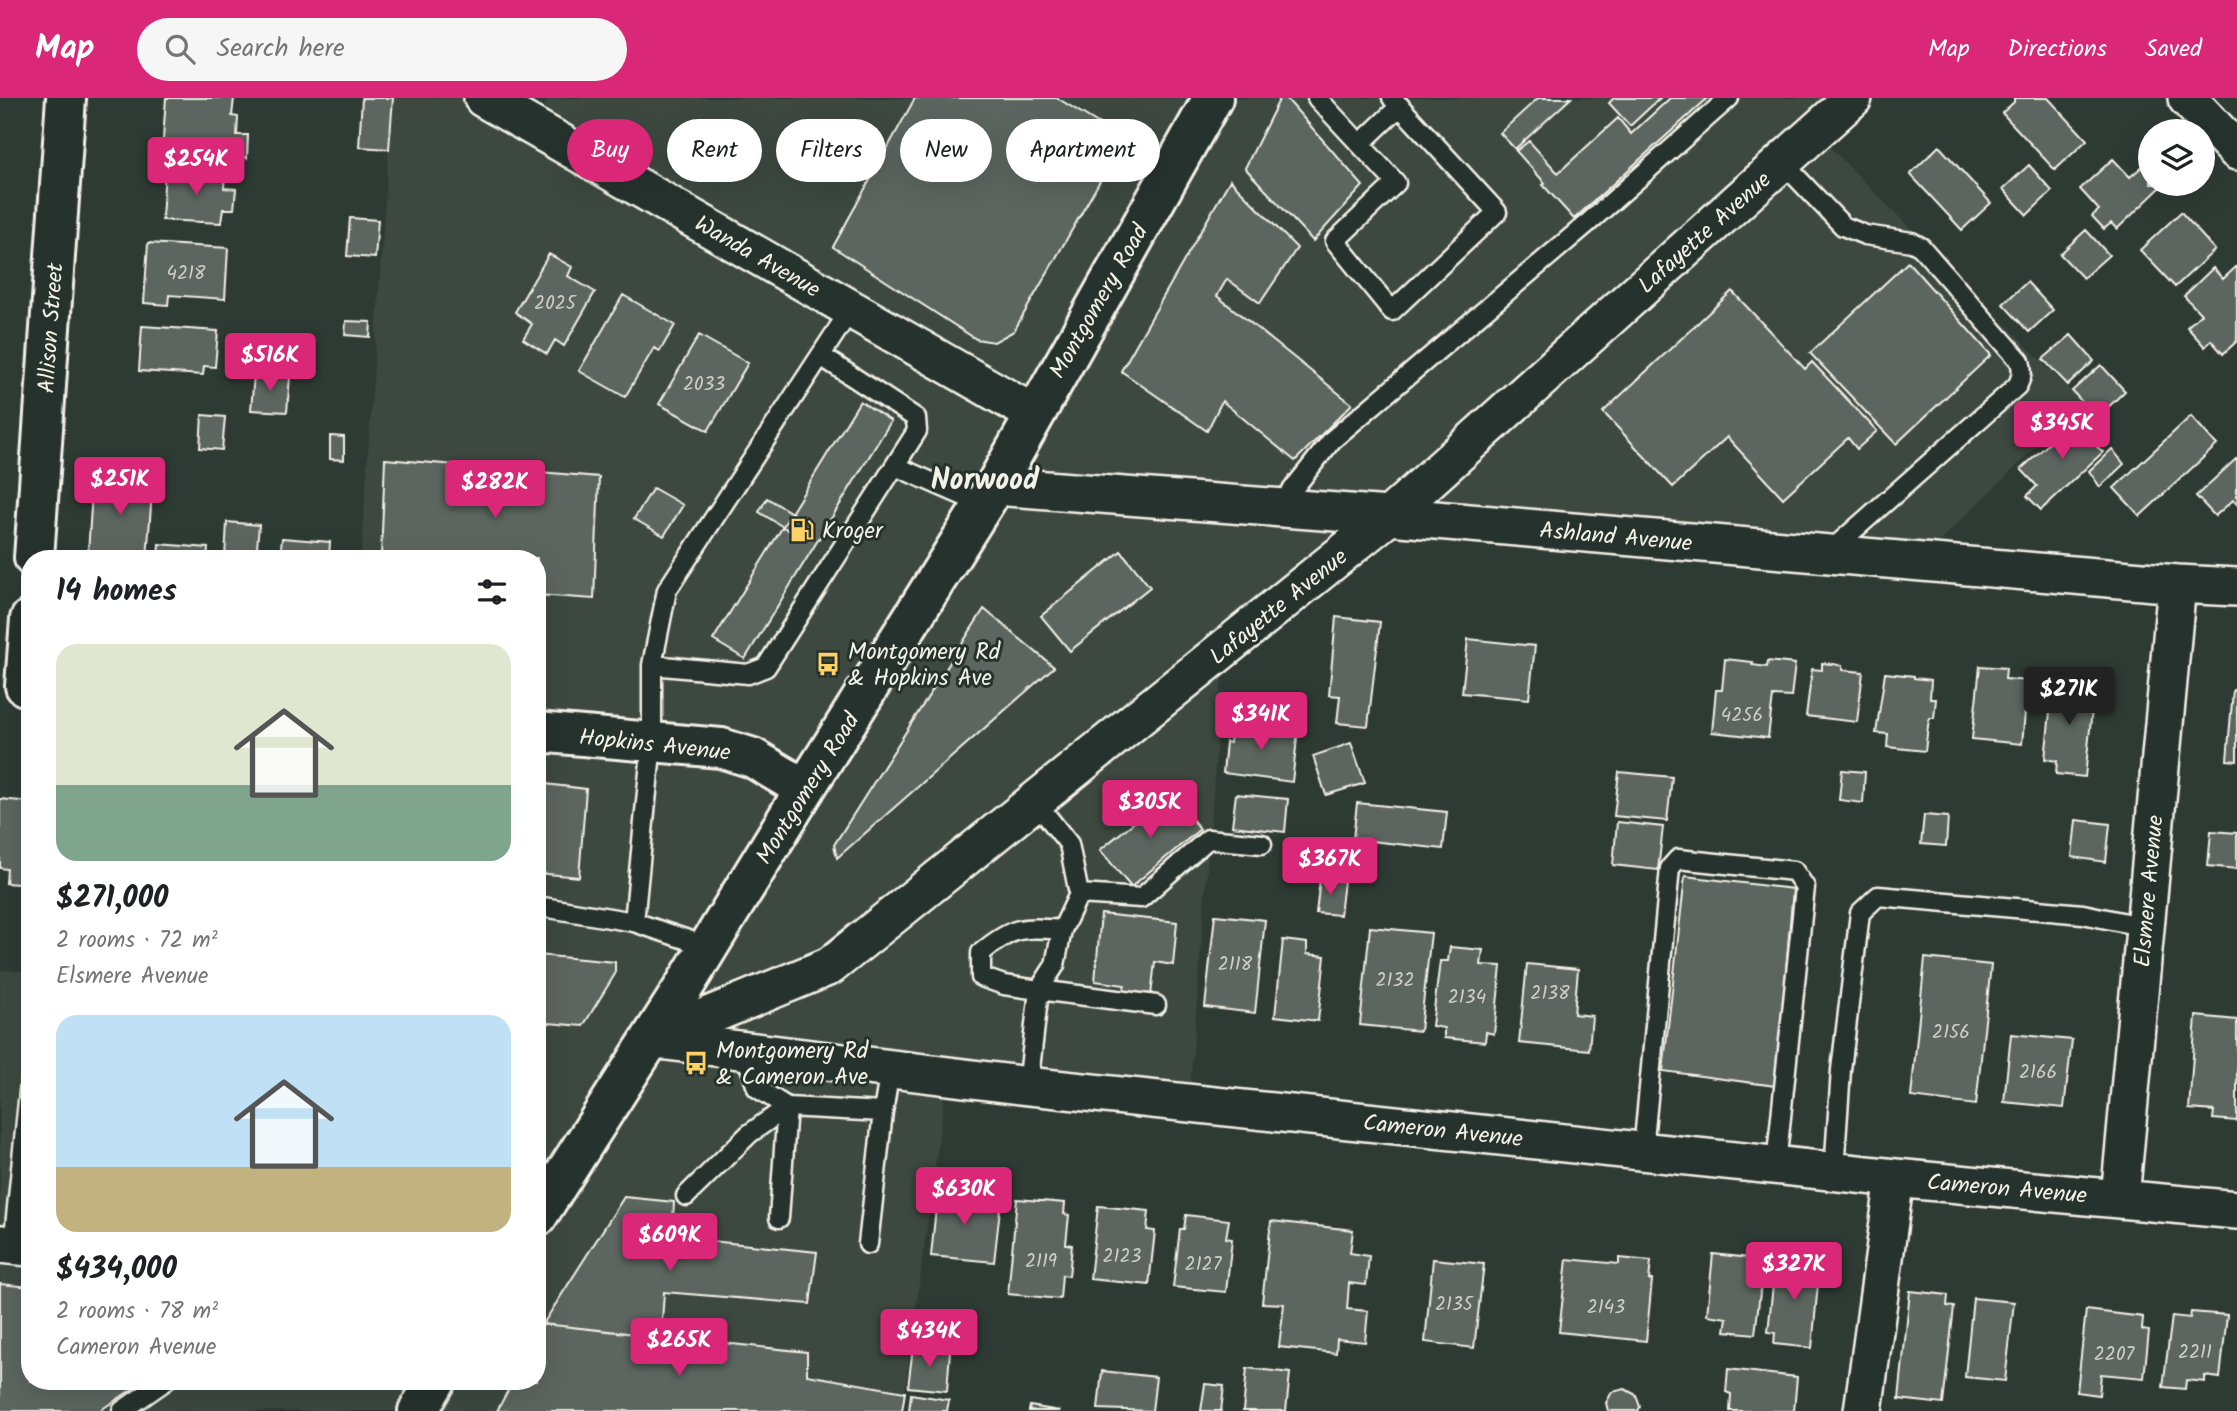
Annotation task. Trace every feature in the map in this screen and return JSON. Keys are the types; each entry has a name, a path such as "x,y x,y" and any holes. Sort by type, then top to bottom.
{"main road":[{"name":"Allison Street","path":"35,550 65,98"},
{"name":"Montgomery Road","path":"546,1203 709,947 989,495 1213,98"},
{"name":"Hopkins Avenue","path":"546,733 721,748 753,758 805,789"},
{"path":"418,1411 431,1390"}],"street":[{"name":"Wanda Avenue","path":"483,98 1034,414"},
{"name":"Lafayette Avenue","path":"651,1039 830,966 1389,516 1853,98"},
{"path":"2187,98 2237,151"},
{"name":"Ashland Avenue","path":"989,495 1278,508 1389,516 2237,587"},
{"name":"Elsmere Avenue","path":"2120,1198 2177,584"},
{"name":"Cameron Avenue","path":"651,1039 1028,1086 1895,1178 2237,1210"},
{"path":"1863,1411 1895,1178"}],"lane":[{"path":"1317,98 1396,183 1335,241 1392,311 1497,212 1396,102 1360,144"},
{"path":"1278,508 1332,440 1590,222 1729,98"},
{"path":"1782,162 1843,226 1866,235 1912,242 1921,247 2021,361 2021,378 2017,386 1826,554"},
{"path":"634,922 652,742 652,666 667,590 851,309"},
{"path":"652,666 748,674 766,667 917,431 916,418 821,356"},
{"path":"895,466 989,495"},
{"path":"1028,1086 1040,990 1055,965 1062,930 1079,894 1069,844 1035,802"},
{"path":"1079,894 1141,898 1208,839 1262,844"},
{"path":"1643,1151 1670,868 1678,859 1794,871 1805,887 1776,1165"},
{"path":"1834,1171 1841,1070 1860,913 1878,896 2083,914 2145,927"},
{"path":"546,907 634,922 709,947"},
{"path":"1062,930 1026,927 1002,936 981,953 981,976 1004,985 1156,1005"},
{"path":"745,1052 757,1088 787,1107 883,1112"},
{"path":"867,1244 890,1070"},
{"path":"686,1196 750,1134 787,1107"},
{"path":"779,1218 787,1107"},
{"path":"14,1246 21,1174"},
{"path":"122,1411 152,1390"}],"shaded area":[{"path":"392,98 483,98 534,127 549,98 1853,98 1816,133 2082,402 1918,562 1389,516 1224,649 1189,1103 947,1077 902,1411 0,1411 0,970 21,971 21,1390 546,1390 546,550 362,550"}],"building":[{"path":"166,98 234,98 232,116 238,117 237,135 248,135 247,158 162,153"},
{"path":"362,98 393,98 389,149 359,147"},
{"path":"915,98 1057,98 1091,119 1006,119 1006,182 1099,182 1014,331 994,342 976,339 833,247 869,182 886,182 886,151 900,125 900,182 992,182 992,119 903,119"},
{"path":"1280,98 1286,98 1363,186 1313,241 1245,168"},
{"path":"1538,98 1571,98 1515,149 1500,133"},
{"path":"1614,98 1660,98 1630,126 1609,103"},
{"path":"1670,98 1708,98 1574,219 1516,151 1529,141 1558,173 1618,118 1631,134"},
{"path":"2014,98 2048,98 2087,140 2055,170 2002,113 2014,102"},
{"path":"1939,146 1991,203 1962,230 1910,174"},
{"path":"2113,159 2130,177 2138,170 2138,196 2152,196 2117,229 2111,223 2104,229 2092,216 2099,210 2080,189"},
{"path":"2029,165 2052,191 2027,215 2003,189"},
{"path":"165,169 225,174 224,188 236,189 234,209 223,209 221,223 162,220"},
{"path":"1230,180 1297,248 1260,303 1227,279 1217,296 1352,404 1295,461 1222,401 1207,431 1121,371"},
{"path":"2181,212 2215,250 2175,287 2140,250"},
{"path":"350,218 378,220 375,258 347,256"},
{"path":"2086,230 2109,255 2083,278 2060,254"},
{"path":"148,243 228,248 225,299 169,295 168,305 144,303"},
{"path":"549,254 572,267 568,276 595,292 564,346 555,340 547,354 523,339 532,324 515,312"},
{"path":"1908,262 1991,355 1896,444 1810,353"},
{"path":"2237,266 2237,341 2223,354 2211,340 2205,347 2187,327 2201,314 2184,296 2213,268 2223,279"},
{"path":"2027,282 2053,310 2029,332 2003,304"},
{"path":"1732,291 1805,369 1812,362 1877,431 1857,449 1848,438 1783,498 1727,437 1673,487 1603,412"},
{"path":"623,295 675,325 660,351 654,348 625,397 579,371"},
{"path":"346,321 371,322 370,337 345,335"},
{"path":"142,326 218,331 215,367 204,366 203,375 139,371"},
{"path":"699,335 748,363 708,431 659,404"},
{"path":"2071,335 2094,361 2068,385 2043,359"},
{"path":"271,345 277,345 282,353 280,359 271,361 266,356 266,350"},
{"path":"2101,365 2125,391 2097,418 2072,391"},
{"path":"254,374 290,377 287,412 251,410"},
{"name":"Kroger","path":"860,401 891,421 745,659 713,640"},
{"path":"202,415 225,417 222,450 200,448"},
{"path":"2080,415 2102,439 2096,446 2103,452 2041,510 2027,496 2037,486 2021,469"},
{"path":"2191,416 2217,445 2140,516 2114,488"},
{"path":"330,436 344,437 344,460 330,459"},
{"path":"2112,449 2124,464 2100,487 2089,471"},
{"path":"2237,458 2237,504 2233,500 2215,516 2196,496"},
{"path":"385,459 599,477 594,599 546,596 546,550 381,550"},
{"path":"93,476 153,480 148,550 88,550"},
{"path":"653,488 683,505 664,536 634,519"},
{"path":"767,498 810,524 801,538 759,512"},
{"path":"227,522 259,525 257,550 225,550"},
{"path":"282,538 330,542 330,550 281,550"},
{"path":"159,544 208,548 208,550 159,550"},
{"path":"1121,551 1150,587 1070,651 1041,616"},
{"path":"984,609 1054,667 837,858 834,845"},
{"path":"1336,617 1380,622 1368,726 1337,723 1340,696 1329,695"},
{"path":"1468,639 1535,646 1529,699 1462,693"},
{"path":"1725,659 1753,662 1752,665 1767,667 1768,661 1795,664 1791,697 1773,696 1768,738 1712,732 1716,690 1722,690"},
{"path":"1822,663 1842,665 1842,670 1863,672 1857,722 1806,716 1812,669 1822,670"},
{"path":"1980,666 2006,668 2005,679 2028,681 2022,744 1972,739"},
{"path":"1885,673 1931,680 1930,699 1936,699 1934,718 1929,718 1925,751 1887,747 1888,734 1876,733"},
{"path":"2054,674 2071,676 2070,687 2094,690 2085,777 2056,774 2057,761 2045,759"},
{"path":"2233,690 2237,691 2237,761 2227,760"},
{"path":"1232,723 1298,730 1292,782 1223,773 1226,742 1230,743"},
{"path":"1351,743 1365,783 1326,795 1313,756"},
{"path":"1842,770 1865,772 1863,803 1839,800"},
{"path":"1619,772 1672,777 1667,821 1614,816"},
{"path":"546,784 586,789 579,877 546,874"},
{"path":"1170,793 1200,829 1131,887 1100,850"},
{"path":"1236,794 1288,799 1285,832 1232,826"},
{"path":"0,799 21,801 21,884 6,883 7,869 0,868"},
{"path":"1357,803 1447,812 1443,849 1353,839"},
{"path":"1924,815 1948,817 1946,846 1921,844"},
{"path":"2076,820 2110,824 2106,862 2072,857"},
{"path":"1617,822 1663,827 1658,870 1613,865"},
{"path":"2211,831 2237,833 2237,869 2208,866"},
{"path":"1685,876 1793,889 1776,1086 1663,1071"},
{"path":"1320,879 1344,881 1340,915 1316,913"},
{"path":"1101,914 1177,922 1173,965 1155,962 1151,995 1123,992 1125,985 1095,981"},
{"path":"1215,915 1265,920 1255,1013 1205,1007"},
{"path":"1370,927 1431,933 1420,1031 1360,1025"},
{"path":"1283,940 1307,943 1307,954 1325,956 1318,1021 1275,1016"},
{"path":"1450,947 1483,950 1481,965 1501,966 1494,1034 1486,1032 1485,1042 1444,1038 1444,1028 1432,1026 1440,961 1448,961"},
{"path":"546,956 615,962 615,974 583,1026 546,1023"},
{"path":"1925,958 1991,965 1976,1105 1911,1097"},
{"path":"1527,964 1578,969 1574,1014 1592,1016 1589,1050 1519,1043"},
{"path":"2196,1016 2237,1020 2237,1121 2213,1119 2214,1111 2189,1109"},
{"path":"2011,1034 2072,1040 2064,1108 2004,1102"},
{"path":"938,1188 978,1192 976,1207 1000,1209 994,1262 931,1256"},
{"path":"624,1197 674,1202 672,1237 817,1252 810,1304 664,1292 661,1337 546,1324 546,1319"},
{"path":"1017,1199 1065,1203 1064,1214 1069,1215 1066,1244 1072,1245 1069,1276 1062,1275 1060,1299 1008,1294"},
{"path":"1098,1206 1149,1211 1147,1230 1155,1231 1149,1285 1090,1279"},
{"path":"1186,1215 1229,1220 1226,1238 1232,1239 1226,1292 1173,1287 1180,1229 1184,1229"},
{"path":"1271,1221 1353,1230 1350,1253 1369,1256 1366,1285 1349,1283 1347,1309 1368,1311 1365,1342 1337,1339 1336,1353 1279,1347 1284,1304 1262,1303"},
{"path":"1713,1254 1759,1259 1756,1276 1762,1276 1755,1334 1725,1331 1727,1318 1707,1315"},
{"path":"1776,1257 1820,1262 1812,1348 1774,1344 1775,1333 1768,1332"},
{"path":"1619,1258 1651,1261 1649,1280 1652,1280 1646,1341 1559,1332 1567,1259 1619,1264"},
{"path":"1433,1259 1484,1264 1474,1348 1425,1342"},
{"path":"0,1284 21,1286 21,1390 131,1390 99,1411 0,1411"},
{"path":"1910,1291 1948,1295 1947,1306 1954,1307 1943,1404 1899,1399"},
{"path":"1973,1298 2014,1302 2005,1381 1965,1377"},
{"path":"2086,1310 2143,1317 2142,1330 2149,1331 2144,1378 2101,1374 2099,1395 2077,1392"},
{"path":"2191,1312 2227,1315 2220,1378 2205,1376 2205,1382 2186,1380 2185,1389 2163,1387 2172,1316 2190,1318"},
{"path":"546,1324 807,1352 807,1375 905,1392 902,1411 497,1411 508,1390 546,1390"},
{"path":"913,1347 950,1351 947,1391 908,1387"},
{"path":"1247,1368 1290,1373 1286,1411 1243,1411"},
{"path":"1728,1369 1797,1377 1794,1411 1730,1411 1731,1394 1726,1392"},
{"path":"1102,1371 1156,1377 1152,1411 1098,1409"},
{"path":"1205,1384 1224,1386 1221,1411 1201,1411"},
{"path":"1625,1389 1636,1395 1640,1407 1638,1411 1608,1411 1606,1403 1612,1392"},
{"path":"911,1394 949,1400 947,1411 909,1411"},
{"path":"1030,1406 1060,1411 1029,1411"}],"place":[{"name":"Kroger","path":"802,530"},
{"name":"Montgomery Rd & Hopkins Ave","path":"828,664"},
{"name":"Montgomery Rd & Cameron Ave","path":"696,1063"}],"district":[{"name":"Norwood","path":"985,479"}]}
